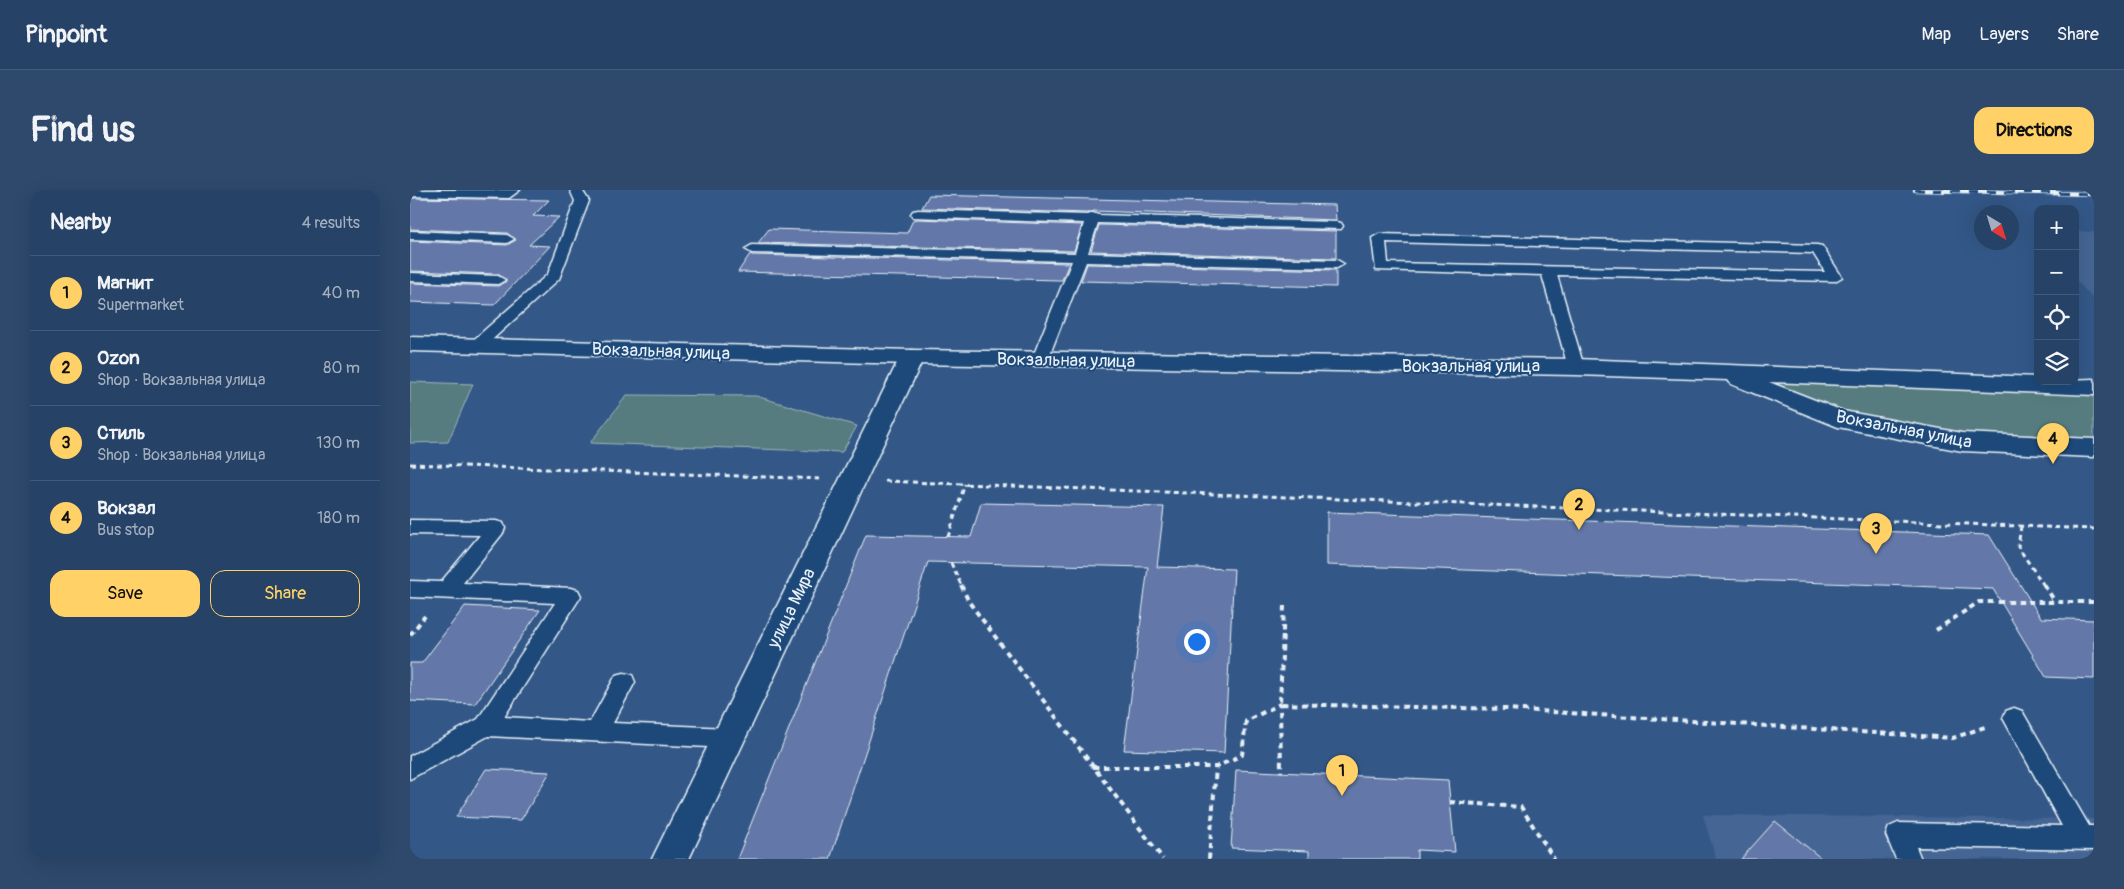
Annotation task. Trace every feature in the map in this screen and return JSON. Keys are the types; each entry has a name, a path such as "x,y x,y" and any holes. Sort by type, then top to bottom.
{"main road":[{"name":"Вокзальная улица","path":"410,344 912,357 1576,366 2094,387"},
{"name":"улица Мира","path":"670,859 912,357"},
{"name":"Вокзальная улица","path":"1722,372 1838,419 1962,442 2094,448"}],"lane":[{"path":"410,192 510,194 514,190"},
{"path":"476,346 554,276 582,201 576,190"},
{"path":"918,214 1093,217 1336,226"},
{"path":"1040,359 1080,258 1093,217"},
{"path":"410,235 507,238"},
{"path":"1378,238 1818,249 1835,277 1707,274 1548,270 1381,267 1378,238"},
{"path":"752,249 1337,264"},
{"path":"1548,270 1576,366"},
{"path":"410,277 498,280"},
{"path":"410,527 496,528 446,590"},
{"path":"410,588 571,596 486,726 410,768"},
{"path":"596,732 624,682"},
{"path":"2014,718 2088,837"},
{"path":"486,726 729,738"},
{"path":"1909,859 1898,835 2088,837"}],"path":[{"path":"410,464 2094,529"},
{"path":"948,537 965,484"},
{"path":"2021,526 2018,547 2054,601"},
{"path":"951,563 970,602 1163,859"},
{"path":"1936,630 1979,602 2094,602"},
{"path":"1281,772 1280,704 1284,606"},
{"path":"1093,767 1216,767 1242,755 1246,721 1280,704 1507,709 1952,738 2014,718"},
{"path":"1209,859 1216,767"},
{"path":"1450,802 1521,808 1554,859"}],"shaded area":[{"path":"2079,231 2094,232 2094,300 2079,283"},
{"path":"1703,815 2094,819 2094,859 1716,859"}],"green space":[{"path":"1747,377 2094,390 2094,443 1962,437 1838,414"},
{"path":"410,382 473,384 448,442 410,443"},
{"path":"627,395 756,396 857,426 842,452 590,443"}],"building":[{"path":"929,195 1335,205 1336,220 1094,211 1088,213 922,208"},
{"path":"410,198 549,200 533,216 559,217 529,245 550,246 494,305 410,302 410,283 498,286 507,281 498,274 410,271 410,241 507,245 516,240 507,233 410,229"},
{"path":"913,220 1082,225 1074,251 758,243 769,229 907,233"},
{"path":"1099,225 1336,231 1336,258 1091,251"},
{"path":"750,254 1069,263 1062,280 738,272"},
{"path":"1087,264 1336,270 1336,287 1081,281"},
{"path":"981,503 1164,507 1157,567 1234,569 1224,753 1124,750 1148,567 928,562 830,859 737,859 866,535 971,537"},
{"path":"1327,512 1989,535 2041,618 2094,620 2094,679 2046,677 1993,589 1327,565"},
{"path":"465,606 540,610 475,704 410,701 410,663 422,663"},
{"path":"486,769 550,772 521,820 456,817"},
{"path":"1236,770 1448,780 1455,852 1417,850 1417,859 1309,859 1309,851 1231,848"},
{"path":"1775,821 1822,859 1741,859"}],"railway":[{"path":"1915,190 2094,194"}],"place":[{"name":"Вокзал","path":"2053,464"},
{"name":"Ozon","path":"1579,530"},
{"name":"Стиль","path":"1876,554"},
{"name":"Магнит","path":"1342,796"}]}
